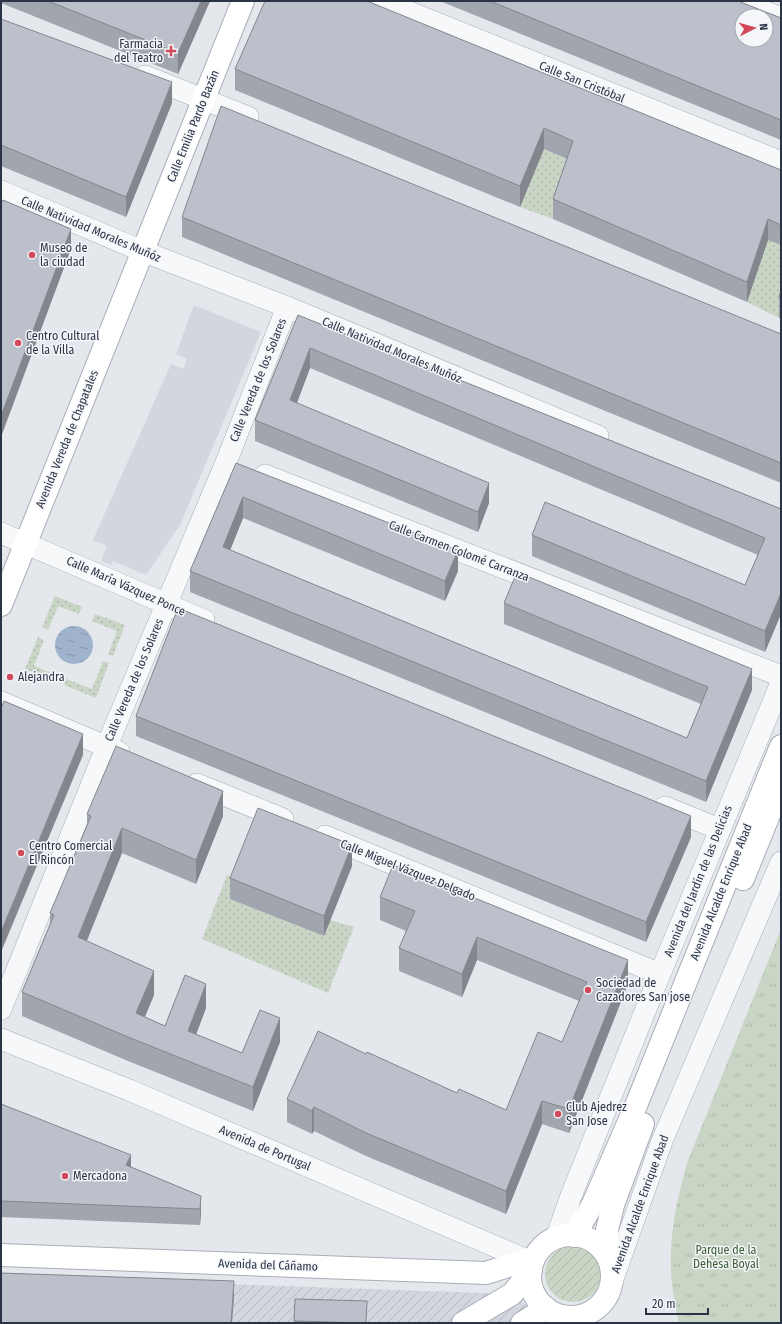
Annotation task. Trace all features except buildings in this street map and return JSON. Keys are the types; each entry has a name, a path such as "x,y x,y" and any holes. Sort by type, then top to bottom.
{"main road":[{"name":"Calle Emilia Pardo Bazán","path":"142,251 243,1"},
{"name":"Avenida Vereda de Chapatales","path":"1,605 142,251"},
{"name":"Avenida Alcalde Enrique Abad","path":"565,1237 593,1204 637,1103 781,746"},
{"name":"Avenida Alcalde Enrique Abad","path":"607,1256 607,1230 612,1205 639,1134 781,785"},
{"path":"463,1323 512,1294 530,1264 546,1243 565,1237 590,1240 600,1247 607,1256 611,1269 612,1282 608,1294 600,1305 590,1312 578,1316 560,1316 522,1323"},
{"name":"Avenida del Cáñamo","path":"1,1255 486,1273 530,1264"},
{"path":"530,1264 531,1285 537,1298 560,1316"}],"street":[{"name":"Calle San Cristóbal","path":"382,1 781,162"},
{"path":"739,1 781,18"},
{"path":"127,69 262,123"},
{"name":"Calle Natividad Morales Muñóz","path":"1,191 142,251 287,307 619,445"},
{"name":"Calle Vereda de los Solares","path":"1,1009 106,746 227,460 287,307"},
{"name":"Calle Carmen Colomé Carranza","path":"227,460 781,676"},
{"name":"Calle María Vázquez Ponce","path":"1,533 26,542 224,628"},
{"name":"Avenida del Jardín de las Delicias","path":"565,1237 571,1196 719,829 781,683"},
{"path":"1,702 135,758"},
{"name":"Calle Miguel Vázquez Delgado","path":"177,776 660,974"},
{"path":"649,800 719,829"},
{"name":"Avenida Alcalde Enrique Abad","path":"612,1282 662,1141 781,862"},
{"name":"Avenida de Portugal","path":"1,1039 135,1093 530,1264"}],"shaded area":[{"path":"194,305 261,332 180,525 146,575 113,561 111,565 101,561 107,546 93,540 171,364 183,369 187,359 176,354"},
{"path":"1,1276 512,1294 549,1323 1,1323"}],"green space":[{"path":"544,149 573,162 553,219 520,207"},
{"path":"768,240 781,245 781,311 779,318 747,302"},
{"path":"55,596 82,607 79,614 58,606 48,630 42,627"},
{"path":"95,614 125,625 113,656 108,654 117,631 92,621"},
{"path":"38,637 44,640 34,666 56,675 54,681 25,669"},
{"path":"103,661 109,663 96,698 64,685 66,679 92,689"},
{"path":"227,875 238,880 231,899 324,936 330,920 354,927 328,993 202,939"},
{"name":"Parque de la Dehesa Boyal","path":"781,929 781,1323 679,1323 674,1302 671,1243 673,1224 681,1184 687,1163"},
{"path":"567,1246 579,1246 593,1254 601,1268 599,1285 593,1294 579,1302 567,1302 557,1297 550,1290 545,1280 545,1268 550,1258 557,1251"}],"water":[{"path":"70,626 78,626 85,629 90,634 93,645 90,656 85,661 78,664 70,664 63,661 58,656 55,649 55,641 58,634 63,629"}],"place":[{"name":"Farmacia del Teatro","path":"171,51"},
{"name":"Museo de la ciudad","path":"32,255"},
{"name":"Centro Cultural de la Villa","path":"18,343"},
{"name":"Alejandra","path":"10,677"},
{"name":"Centro Comercial El Rincón","path":"21,853"},
{"name":"Sociedad de Cazadores San jose","path":"588,990"},
{"name":"Club Ajedrez San Jose","path":"558,1114"},
{"name":"Mercadona","path":"65,1176"}]}
